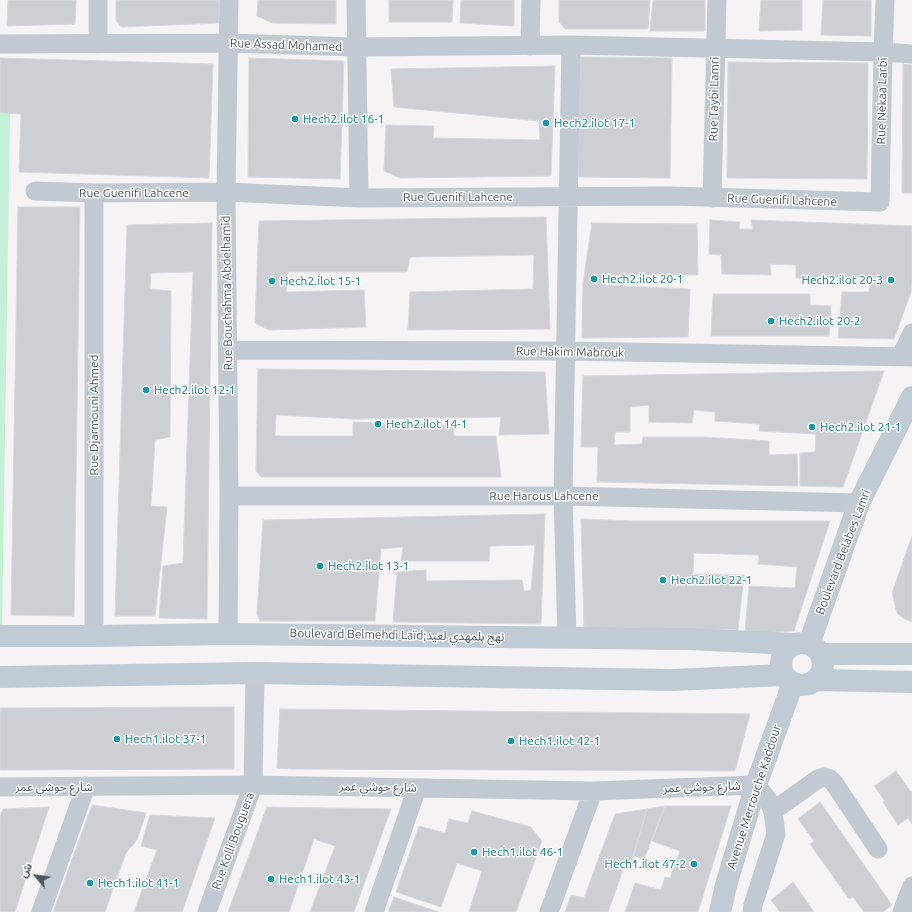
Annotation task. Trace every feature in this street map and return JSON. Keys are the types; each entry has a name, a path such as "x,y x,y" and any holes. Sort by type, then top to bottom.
{"main road":[{"name":"Boulevard Belabes Lamri","path":"808,647 859,503 912,397"},
{"name":"Boulevard Belmehdi Laïd;نهج بلمهدي لعيد","path":"0,636 228,634 689,639 912,654"},
{"path":"788,679 781,666 782,657 787,649 808,647 823,661 820,674 816,680"},
{"path":"0,677 255,673 672,680 788,679 805,685 816,680 912,682"},
{"name":"Avenue Merrouche Kaddour","path":"720,912 726,884 788,679"}],"street":[{"path":"98,0 98,44"},
{"name":"Rue Bouchahma Abdelhamid","path":"228,634 229,496 226,192 229,0"},
{"path":"356,0 359,198"},
{"path":"530,46 531,0"},
{"name":"Rue Taybi Lamri","path":"712,198 717,0"},
{"name":"Rue Nekaa Larbi","path":"880,202 885,0"},
{"name":"Rue Assad Mohamed","path":"0,44 229,43 356,47 571,45 883,52 912,54"},
{"path":"567,637 563,496 571,45"},
{"name":"Rue Guenifi Lahcene","path":"35,191 94,193 226,192 359,198 568,196 880,202"},
{"name":"Rue Djarmouni Ahmed","path":"94,193 94,636"},
{"path":"906,356 912,333"},
{"name":"Rue Hakim Mabrouk","path":"228,350 906,356"},
{"name":"Rue Harous Lahcene","path":"229,496 563,496 859,503"},
{"name":"Rue Kolli Bouguera","path":"207,912 253,785 255,673"},
{"path":"773,811 818,779 824,777 830,779 878,849"},
{"name":"شارع حوشي عمر","path":"0,787 253,785 593,791 756,785"},
{"path":"752,912 776,834 773,811 768,800 756,785"},
{"path":"40,912 86,786"},
{"path":"374,912 417,788"},
{"path":"548,912 593,791"},
{"path":"902,912 912,886"}],"green space":[{"path":"0,113 10,114 2,626 0,625"}],"building":[{"path":"8,0 76,0 75,24 7,26"},
{"path":"116,0 219,0 219,23 121,27 116,20"},
{"path":"258,0 336,0 336,24 272,23 257,16"},
{"path":"389,0 453,0 452,22 389,22"},
{"path":"461,0 514,0 514,26 460,23"},
{"path":"559,0 650,0 648,29 565,29 559,22"},
{"path":"653,0 705,0 705,31 650,31"},
{"path":"761,0 802,0 802,30 759,31"},
{"path":"823,0 871,0 871,36 821,35"},
{"path":"580,57 672,58 670,178 578,177"},
{"path":"0,58 213,64 209,178 19,172 21,114 0,113"},
{"name":"Hech2.ilot 16-1","path":"249,58 344,61 340,179 248,177"},
{"path":"728,62 868,63 867,179 727,178"},
{"path":"903,64 912,65 912,193 902,193"},
{"name":"Hech2.ilot 17-1","path":"555,66 551,176 400,178 384,171 386,125 434,126 433,138 540,140 539,121 394,107 391,69"},
{"path":"18,207 80,207 74,616 11,615"},
{"name":"Hech2.ilot 15-1","path":"546,217 550,329 408,330 410,292 533,289 534,255 410,257 407,272 288,272 286,292 364,290 366,327 269,330 255,323 259,221"},
{"name":"Hech2.ilot 20-3","path":"710,220 740,222 739,229 753,229 751,220 912,226 911,292 894,339 838,338 842,292 869,292 870,277 796,278 796,265 770,264 771,275 722,274 721,255 709,254"},
{"name":"Hech2.ilot 12-1","path":"212,223 207,619 159,618 163,566 183,563 193,272 151,273 150,289 171,291 170,437 155,440 151,506 167,507 155,616 115,616 127,225"},
{"name":"Hech2.ilot 20-1","path":"592,223 697,224 698,275 605,275 604,285 690,289 688,337 582,338 583,282"},
{"name":"Hech2.ilot 20-2","path":"713,294 810,294 810,305 831,306 829,336 711,336"},
{"name":"Hech2.ilot 14-1","path":"258,369 545,372 549,434 499,435 501,417 355,419 276,415 275,436 353,436 353,422 453,426 454,436 496,436 501,477 261,477 256,471"},
{"name":"Hech2.ilot 21-1","path":"884,371 843,487 800,486 800,453 815,452 816,434 759,431 760,424 715,421 715,412 694,410 692,423 649,422 649,405 630,407 630,432 615,432 614,445 642,444 643,437 705,437 769,441 769,455 797,454 798,486 597,482 598,447 581,447 583,376"},
{"name":"Hech2.ilot 13-1","path":"545,514 541,624 393,622 397,572 426,570 426,581 522,580 524,591 531,590 535,545 490,546 489,561 401,561 403,547 381,549 375,621 260,621 257,614 263,520"},
{"name":"Hech2.ilot 22-1","path":"581,519 632,521 830,521 794,631 758,633 745,631 749,586 795,588 797,567 758,564 759,555 694,553 693,574 744,575 738,630 584,627"},
{"path":"912,536 912,622 903,618 897,613 892,593"},
{"name":"Hech1.ilot 37-1","path":"234,707 234,769 0,770 0,708"},
{"name":"Hech1.ilot 42-1","path":"280,709 750,714 735,771 292,769 277,768"},
{"path":"896,771 911,792 912,791 912,824 908,818 898,825 883,802 885,801 874,786"},
{"path":"820,802 892,905 883,912 864,912 853,897 849,899 810,844 814,841 798,819"},
{"name":"Hech1.ilot 41-1","path":"92,805 146,813 137,840 126,853 105,912 53,912"},
{"name":"Hech1.ilot 47-2","path":"665,806 731,806 698,912 625,912 635,883 661,890 665,877 670,878 680,851 652,841"},
{"path":"665,806 644,859 633,856 647,809"},
{"path":"49,807 15,912 0,912 0,817 3,809"},
{"name":"Hech1.ilot 43-1","path":"267,807 391,809 354,912 310,912 335,846 314,839 289,912 228,912"},
{"path":"647,809 630,867 624,867 608,912 565,912 571,895 584,898 615,814"},
{"name":"Hech1.ilot 46-1","path":"472,811 531,827 542,841 516,912 469,912 482,871 457,863 441,907 396,892 419,826 445,833 449,819 468,823"},
{"name":"Hech1.ilot 41-1","path":"150,815 215,818 182,912 134,912 157,850 141,846"},
{"path":"793,882 814,912 780,912 771,900"},
{"path":"394,897 439,912 388,912"}],"place":[{"name":"Hech2.ilot 16-1","path":"295,119"},
{"name":"Hech2.ilot 17-1","path":"546,123"},
{"name":"Hech2.ilot 20-1","path":"594,279"},
{"name":"Hech2.ilot 20-3","path":"891,280"},
{"name":"Hech2.ilot 15-1","path":"272,281"},
{"name":"Hech2.ilot 20-2","path":"771,321"},
{"name":"Hech2.ilot 12-1","path":"146,390"},
{"name":"Hech2.ilot 14-1","path":"378,424"},
{"name":"Hech2.ilot 21-1","path":"812,427"},
{"name":"Hech2.ilot 13-1","path":"320,566"},
{"name":"Hech2.ilot 22-1","path":"663,580"},
{"name":"Hech1.ilot 37-1","path":"117,739"},
{"name":"Hech1.ilot 42-1","path":"511,741"},
{"name":"Hech1.ilot 46-1","path":"474,852"},
{"name":"Hech1.ilot 47-2","path":"694,864"},
{"name":"Hech1.ilot 43-1","path":"271,879"},
{"name":"Hech1.ilot 41-1","path":"90,883"}]}
